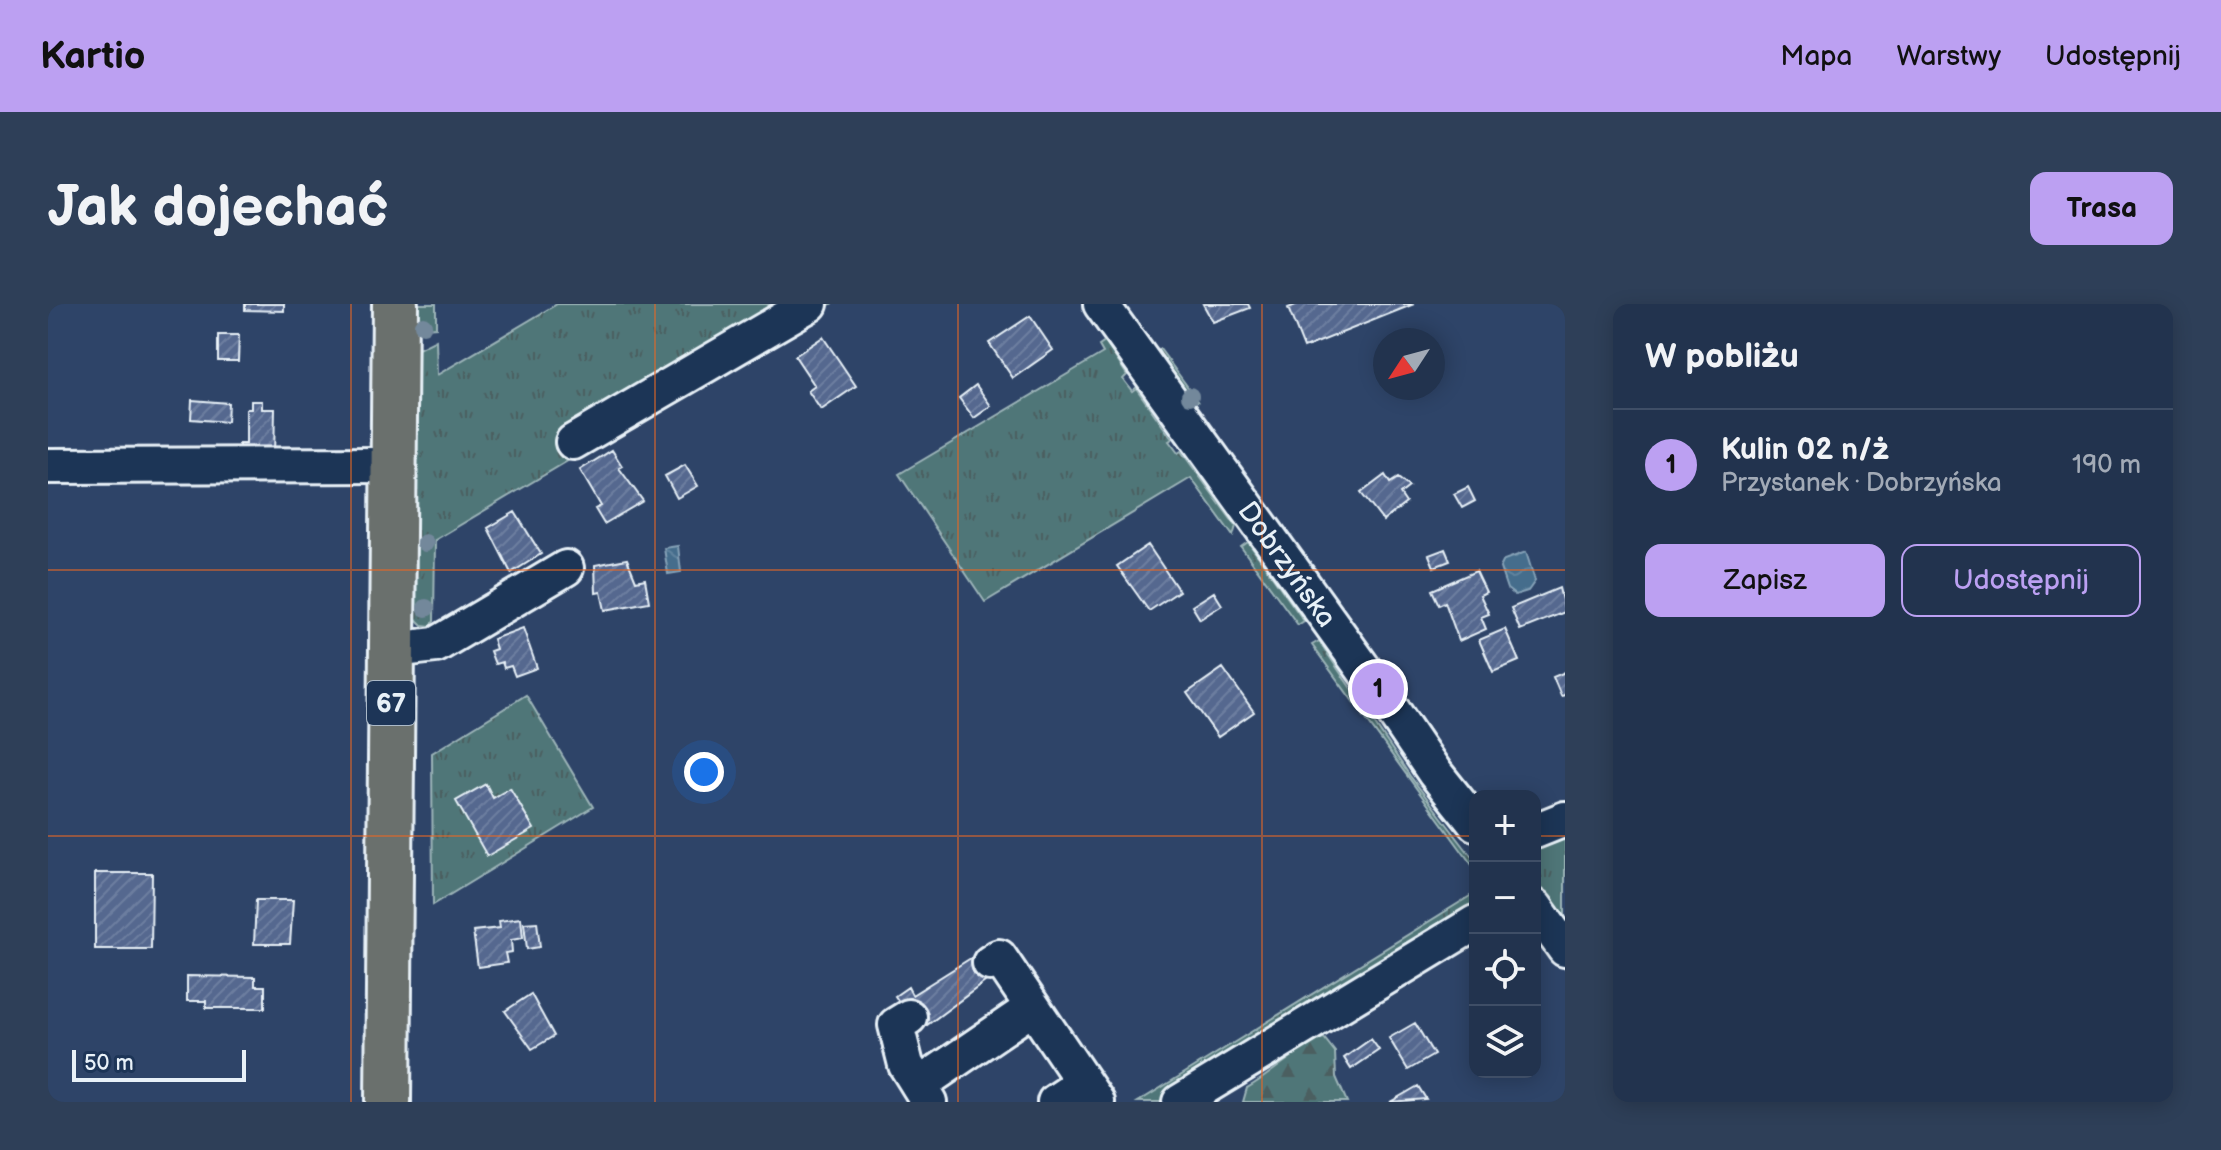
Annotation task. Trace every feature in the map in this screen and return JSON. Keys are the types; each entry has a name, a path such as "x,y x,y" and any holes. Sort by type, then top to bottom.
{"main road":[{"name":"67","path":"388,1102 395,304"}],"street":[{"path":"573,442 810,304"},
{"name":"Dobrzyńska","path":"1101,304 1435,773 1469,816"},
{"path":"48,466 394,465"},
{"path":"392,650 436,645 566,568"},
{"path":"1541,829 1565,819"},
{"path":"1541,915 1565,949"},
{"path":"1180,1102 1469,927"},
{"path":"990,963 999,957 1032,1008 1078,1096"},
{"path":"909,1017 896,1025 906,1065 924,1094 1032,1008"}],"green space":[{"path":"412,304 436,304 436,327 412,329"},
{"path":"557,304 831,304 435,540 434,621 431,626 422,625 414,617 418,349 436,340 437,375"},
{"path":"1105,342 1127,375 1123,379 1132,391 1136,388 1172,439 1169,441 1178,453 1181,451 1236,526 1233,536 1191,478 985,602 899,474 1103,353 1099,346"},
{"path":"1160,349 1198,401 1186,399 1152,354"},
{"path":"1248,542 1304,621 1298,625 1241,547"},
{"path":"1319,641 1410,776 1469,853 1469,861 1312,645"},
{"path":"526,695 593,807 433,905 432,753"},
{"path":"1565,830 1565,922 1541,889 1541,840"},
{"path":"1469,897 1469,921 1167,1102 1138,1102"},
{"path":"1324,1038 1335,1052 1336,1077 1347,1102 1243,1102 1247,1088 1307,1046"}],"water":[{"path":"678,546 681,572 668,574 664,548"},
{"path":"1526,552 1535,581 1528,591 1515,595 1507,589 1500,568 1504,560"}],"building":[{"path":"245,304 284,304 284,311 245,310"},
{"path":"1203,304 1248,304 1250,308 1213,322"},
{"path":"1298,304 1414,304 1304,348 1288,308"},
{"path":"1030,316 1053,350 1013,378 989,343"},
{"path":"218,335 239,335 238,361 218,361"},
{"path":"823,337 856,386 821,410 808,391 815,386 795,356"},
{"path":"976,385 991,406 974,418 959,398"},
{"path":"192,400 228,403 227,422 191,419"},
{"path":"251,401 262,401 262,409 275,409 274,458 239,458 239,444 246,444 246,409 251,409"},
{"path":"612,450 622,466 619,468 643,501 604,524 595,509 601,506 580,470"},
{"path":"685,465 698,486 677,498 665,476"},
{"path":"1385,475 1390,483 1398,478 1409,487 1400,494 1406,503 1383,521 1361,493"},
{"path":"1468,487 1475,501 1462,508 1454,494"},
{"path":"515,512 541,554 511,573 488,528"},
{"path":"1148,545 1179,591 1149,611 1117,566"},
{"path":"1445,549 1450,561 1434,567 1429,555"},
{"path":"627,559 636,581 645,579 649,602 605,610 601,592 596,593 595,565"},
{"path":"1476,571 1486,592 1480,595 1489,614 1481,617 1486,629 1459,641 1445,602 1439,605 1432,590"},
{"path":"1559,588 1565,612 1520,630 1511,608"},
{"path":"1214,592 1222,605 1200,619 1192,606"},
{"path":"523,628 537,668 515,676 511,666 504,668 502,662 495,664 490,651 496,649 493,639"},
{"path":"1505,629 1519,661 1493,672 1479,640"},
{"path":"1223,668 1254,712 1218,737 1187,693"},
{"path":"1565,672 1565,695 1561,696 1553,677"},
{"path":"486,784 493,798 510,788 534,829 487,856 456,801"},
{"path":"95,873 152,873 151,949 95,949"},
{"path":"256,900 293,900 290,944 254,944"},
{"path":"521,918 523,938 511,940 512,952 505,953 507,963 478,967 473,931 500,928 499,921"},
{"path":"537,922 540,947 527,949 524,923"},
{"path":"982,951 997,973 919,1031 895,996 908,987 912,995"},
{"path":"187,976 255,977 255,986 265,986 265,1008 206,1008 206,1001 187,1001"},
{"path":"531,994 554,1036 532,1049 505,1011"},
{"path":"1415,1023 1434,1055 1408,1070 1389,1038"},
{"path":"1371,1039 1379,1050 1351,1069 1344,1058"},
{"path":"1418,1086 1426,1099 1390,1102"}],"place":[{"name":"Kulin 02 n/ż","path":"1378,689"}]}
